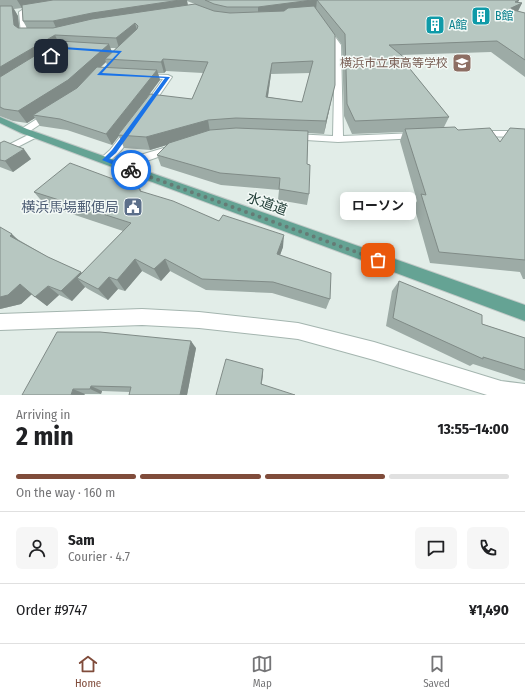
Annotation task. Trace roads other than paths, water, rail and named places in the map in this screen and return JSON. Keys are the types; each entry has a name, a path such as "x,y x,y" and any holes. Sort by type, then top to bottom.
{"main road":[{"name":"水道道","path":"0,120 29,133 525,313"}],"street":[{"path":"14,12 29,11"},
{"path":"22,12 24,35 38,35"},
{"path":"323,23 338,45 338,140"},
{"path":"105,160 114,152 168,77 130,76"},
{"path":"0,153 29,133 60,107"},
{"path":"471,134 525,134"},
{"path":"284,137 338,140 424,136"},
{"path":"126,168 134,161 187,144"},
{"path":"0,322 142,317 199,320 298,331 374,351 501,390 525,394"}],"place":[{"name":"B館","path":"481,16"},
{"name":"A館","path":"435,25"},
{"name":"横浜市立東高等学校","path":"462,63"},
{"name":"横浜馬場郵便局","path":"133,207"},
{"name":"ローソン","path":"378,260"}]}
